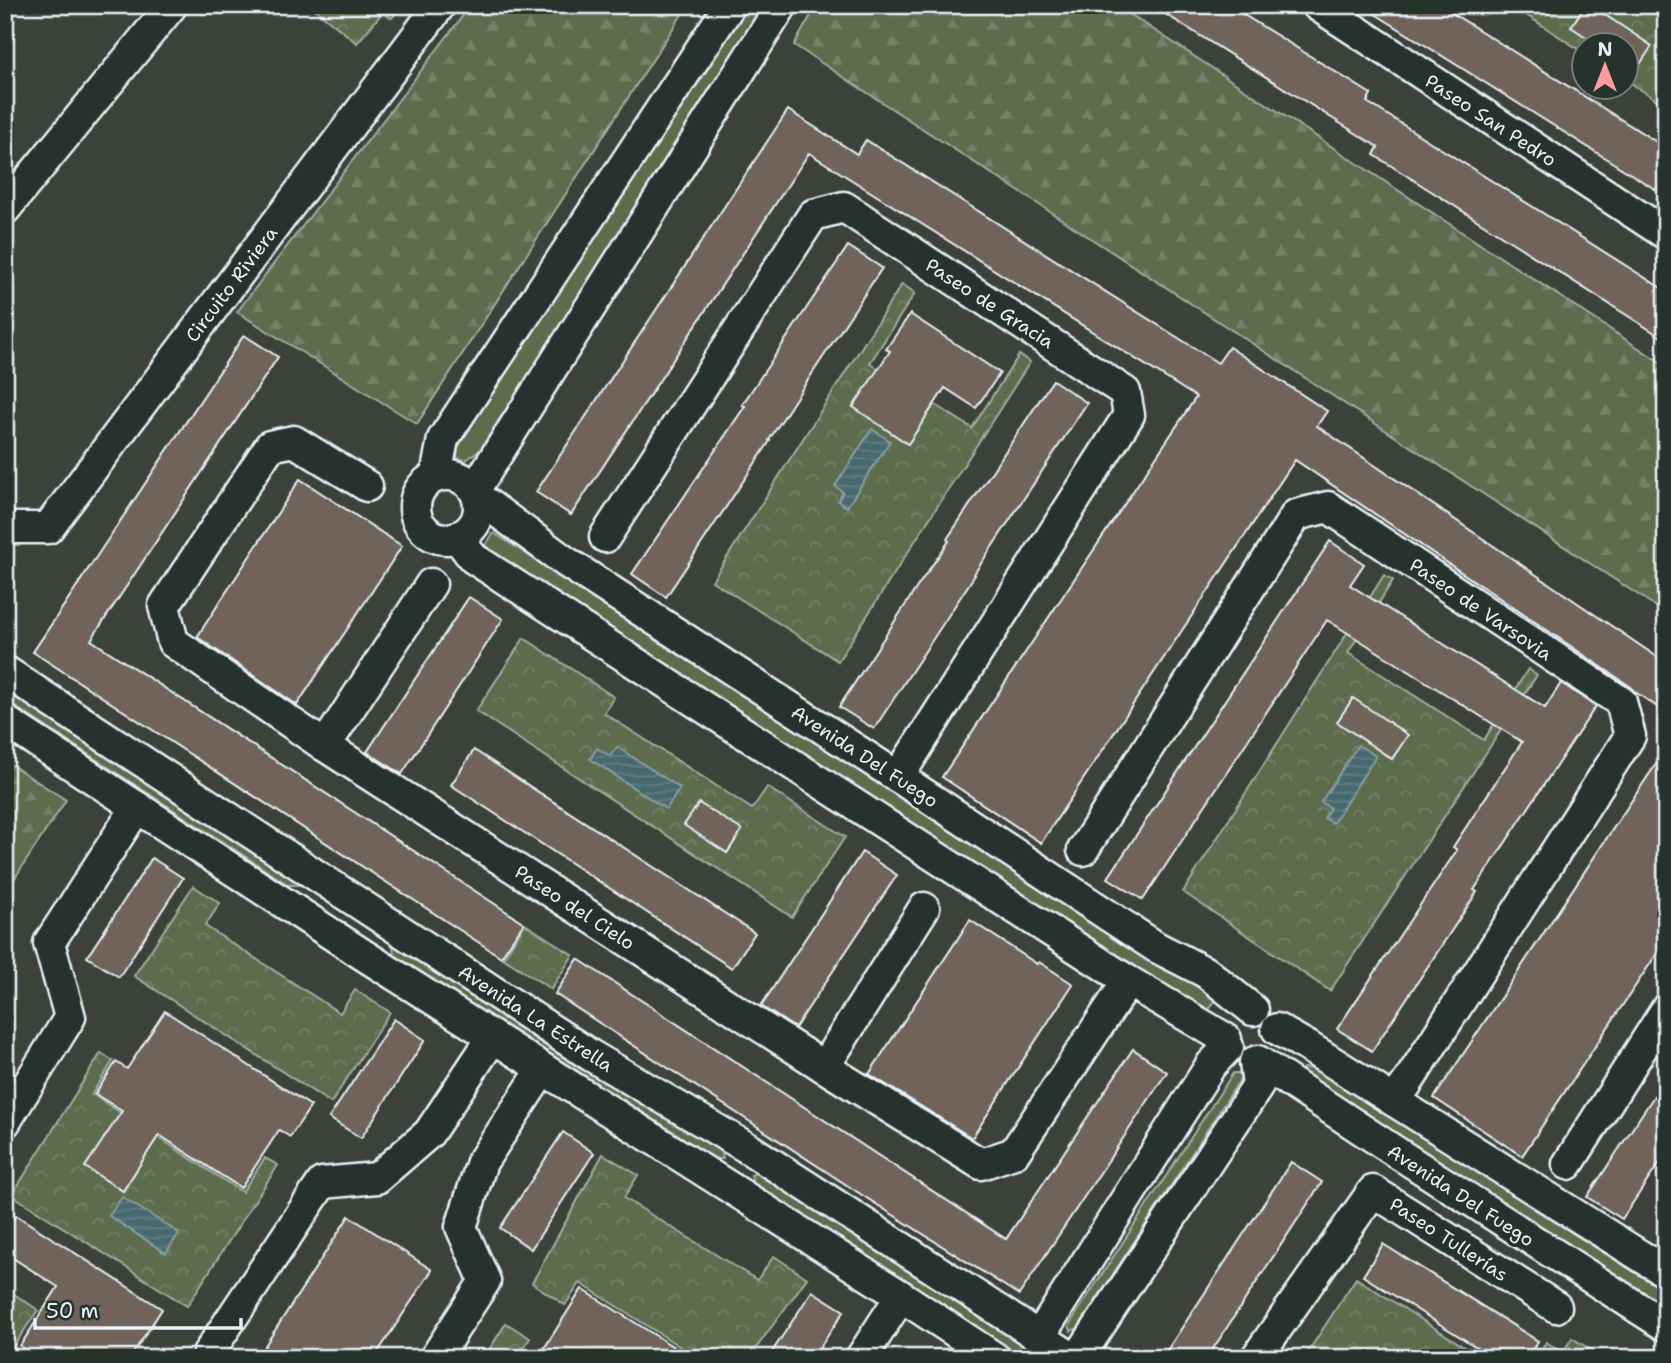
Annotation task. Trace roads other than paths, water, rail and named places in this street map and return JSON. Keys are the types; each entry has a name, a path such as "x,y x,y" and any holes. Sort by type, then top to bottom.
{"street":[{"path":"5,209 173,5"},
{"name":"Circuito Riviera","path":"5,525 9,528 48,527 440,5"},
{"path":"436,476 443,439 730,5"},
{"path":"477,493 782,5"},
{"name":"Paseo San Pedro","path":"1317,5 1666,234"},
{"name":"Paseo de Gracia","path":"605,537 813,215 844,207 1125,392 1129,415 904,767"},
{"name":"Paseo del Cielo","path":"367,486 294,441 270,446 164,606 173,642 325,746 824,1067 981,1164 1014,1153 1122,991"},
{"path":"436,476 458,476 467,481 477,493 480,508 478,518 464,534 444,539 425,530 418,521 415,511 419,490 436,476"},
{"name":"Avenida Del Fuego","path":"477,493 566,562 904,767 1156,947 1207,973 1252,1010"},
{"name":"Paseo de Varsovia","path":"1083,850 1296,515 1328,507 1621,702 1630,736 1401,1091"},
{"path":"457,537 473,558 1122,991 1227,1043"},
{"path":"325,746 431,584"},
{"name":"Avenida La Estrella","path":"5,671 590,1055 746,1147 1072,1358"},
{"name":"Avenida La Estrella","path":"5,721 362,954 901,1296 963,1349 995,1358"},
{"path":"5,1122 70,1017 49,943 137,807"},
{"path":"300,914 324,881"},
{"path":"824,1067 924,908"},
{"path":"362,954 385,920"},
{"path":"1252,1010 1268,1016 1277,1029 1278,1037 1272,1052 1256,1062 1241,1060 1233,1054 1227,1043 1226,1030 1230,1022 1244,1011 1252,1010"},
{"path":"1568,1164 1666,1010"},
{"path":"1277,1029 1401,1091 1666,1272"},
{"path":"210,1358 209,1352 322,1183 377,1178 429,1133 493,1037"},
{"path":"1039,1337 1227,1043"},
{"path":"1078,1358 1258,1086 1256,1062"},
{"name":"Avenida Del Fuego","path":"1256,1062 1666,1326"},
{"path":"435,1358 485,1280 461,1227 482,1162 543,1069"},
{"path":"722,1182 746,1147"},
{"name":"Paseo Tullerías","path":"1256,1358 1373,1191 1556,1307"},
{"path":"861,1358 901,1296"}],"water":[{"path":"872,429 890,441 847,507 838,501 843,492 835,486"},
{"path":"1358,745 1376,756 1333,823 1324,818 1330,808 1321,802"},
{"path":"617,747 680,788 666,809 590,759 597,748 610,756"},
{"path":"122,1197 179,1233 166,1253 109,1216"}]}
